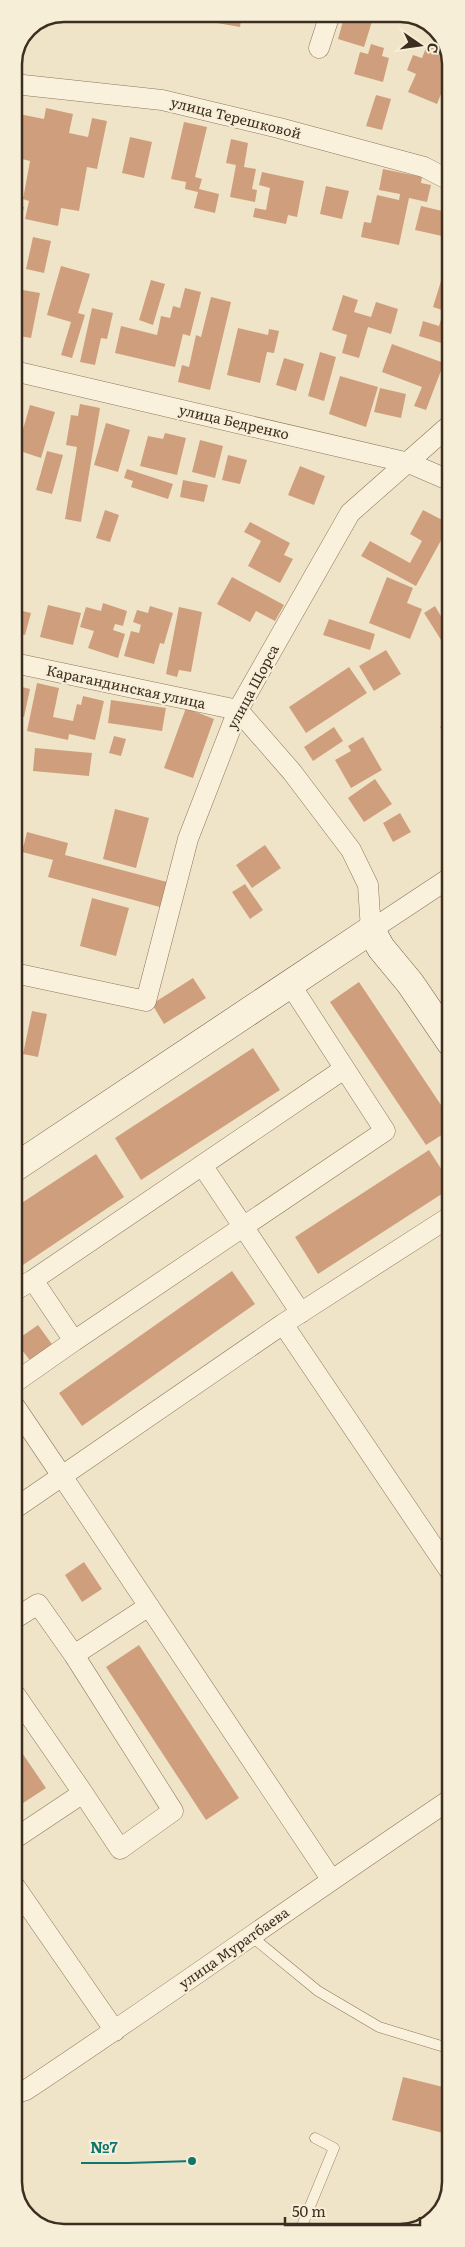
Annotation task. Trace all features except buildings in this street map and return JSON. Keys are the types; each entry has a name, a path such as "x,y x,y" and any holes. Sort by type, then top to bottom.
{"street":[{"path":"319,48 327,23"},
{"name":"улица Терешковой","path":"22,85 162,100 279,128 424,167 442,176"},
{"name":"улица Бедренко","path":"22,373 409,463 442,478"},
{"name":"улица Щорса","path":"22,975 146,1001 188,839 238,710 350,513 442,432"},
{"name":"Карагандинская улица","path":"22,665 238,710"},
{"path":"238,710 292,772 351,850 368,884 371,930 381,948 410,983 442,1030"},
{"path":"23,1162 442,883"},
{"path":"23,1377 385,1131 290,984"},
{"path":"23,1286 344,1069"},
{"path":"202,1165 301,1313"},
{"path":"23,1503 283,1324 442,1222"},
{"path":"33,1280 74,1342"},
{"path":"283,1324 442,1560"},
{"path":"23,1418 331,1880"},
{"path":"23,1614 38,1604 74,1655 173,1811 120,1849 23,1706"},
{"path":"74,1655 148,1606"},
{"path":"23,1833 83,1793"},
{"name":"улица Муратбаева","path":"23,2091 115,2031 442,1805"},
{"path":"23,1898 115,2031"}],"lane":[{"path":"251,1936 318,1991 379,2027 442,2046"},
{"path":"303,2224 334,2148 315,2138"}],"place":[{"name":"№7","path":"192,2161"}]}
